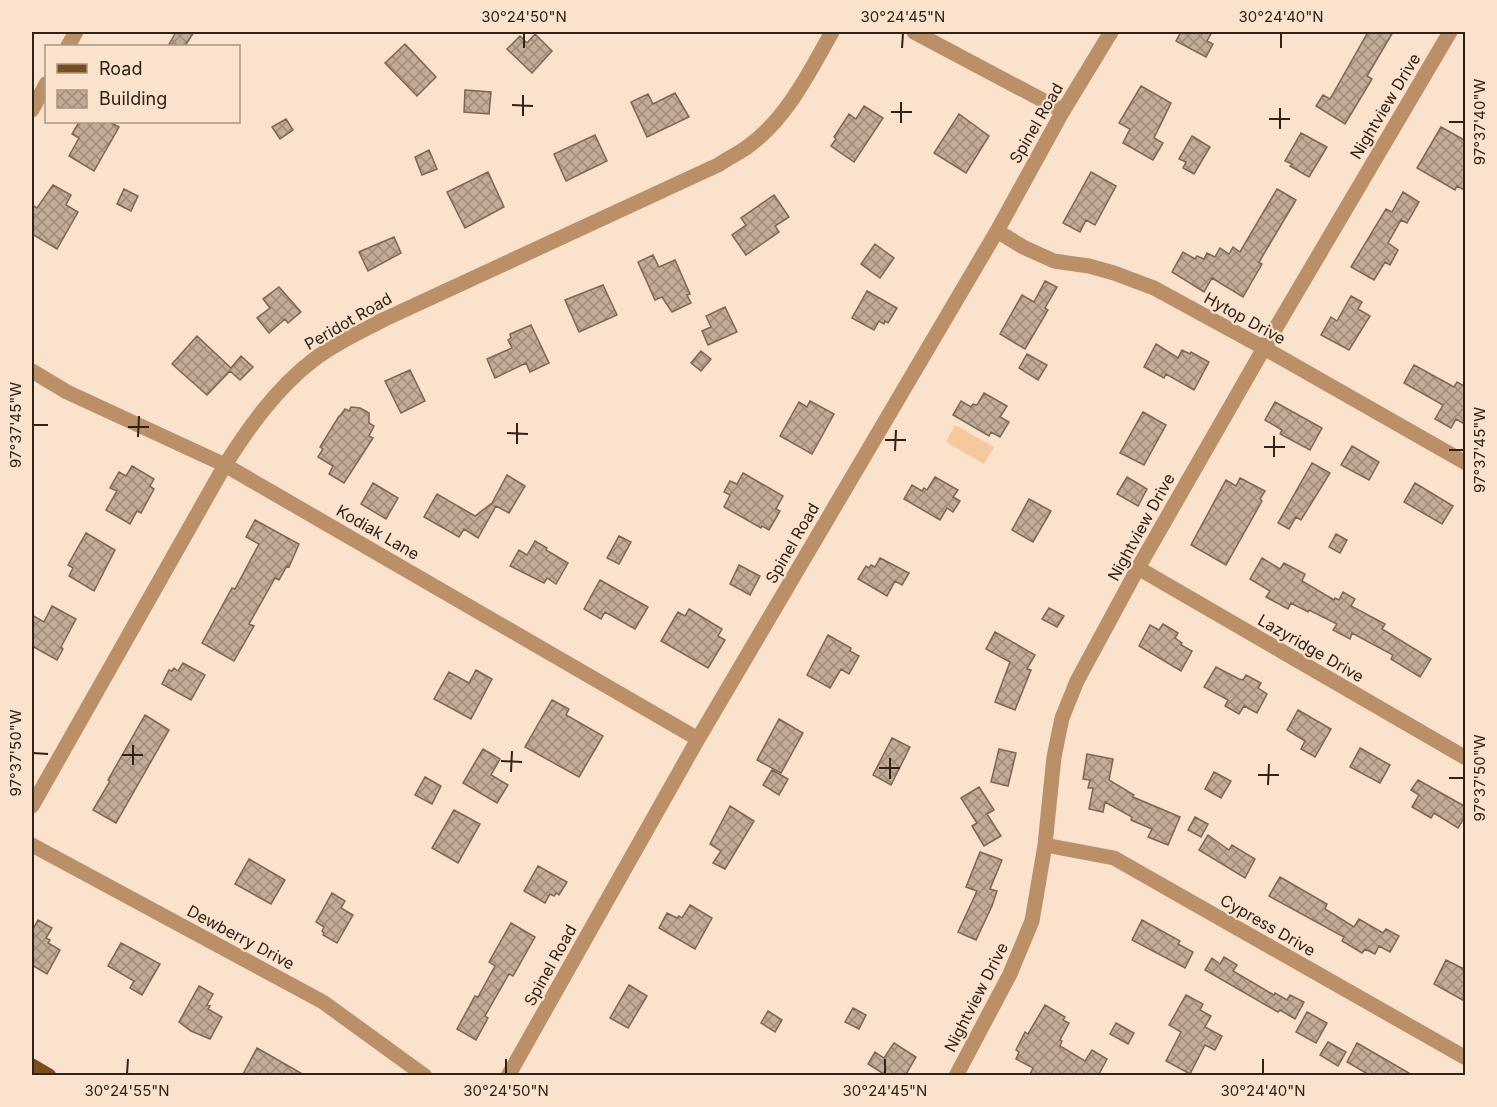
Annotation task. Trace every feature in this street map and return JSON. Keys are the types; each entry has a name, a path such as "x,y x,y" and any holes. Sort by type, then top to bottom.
{"main road":[{"path":"32,1066 49,1076"}],"street":[{"name":"Peridot Road","path":"32,806 225,465 249,428 282,388 312,361 343,341 385,319 718,165 747,148 770,127 792,101 832,32"},
{"path":"914,32 1063,111"},
{"name":"Spinel Road","path":"508,1076 698,738 997,231 1063,111 1111,32"},
{"name":"Nightview Drive","path":"961,1074 1010,974 1032,921 1045,845 1054,757 1062,718 1077,681 1138,568 1264,348 1450,32"},
{"path":"32,110 45,86"},
{"name":"Hytop Drive","path":"997,231 1023,247 1054,261 1089,266 1154,288 1466,464"},
{"name":"Kodiak Lane","path":"32,371 67,392 225,465 698,738"},
{"name":"Lazyridge Drive","path":"1138,568 1466,758"},
{"name":"Dewberry Drive","path":"32,845 323,1002 425,1076"},
{"name":"Cypress Drive","path":"1045,845 1114,858 1466,1058"}],"shaded area":[{"path":"955,425 994,447 984,464 946,442"}],"building":[{"path":"176,32 194,32 186,45 169,45"},
{"path":"1181,32 1212,32 1207,41 1213,44 1206,57 1176,41"},
{"path":"1368,32 1393,32 1367,76 1372,79 1345,124 1316,106 1323,95 1330,99"},
{"path":"535,34 552,51 532,73 507,49 520,36 527,43"},
{"path":"405,44 436,77 417,96 385,63"},
{"path":"1141,86 1171,103 1154,138 1163,143 1153,160 1123,143 1130,129 1119,123"},
{"path":"465,90 491,92 489,114 464,112"},
{"path":"675,93 689,117 647,137 631,102 648,94 653,104"},
{"path":"864,106 883,118 854,162 831,146 849,114 856,119"},
{"path":"959,114 989,136 966,173 934,153"},
{"path":"286,119 293,130 280,139 272,127"},
{"path":"78,123 112,123 119,127 94,171 69,156 79,138 72,134"},
{"path":"1441,127 1466,141 1466,191 1457,186 1455,190 1417,168"},
{"path":"1301,133 1327,147 1309,177 1285,161"},
{"path":"595,135 607,161 566,181 554,154"},
{"path":"1192,136 1210,147 1194,174 1183,168 1186,162 1179,159"},
{"path":"429,150 437,169 422,175 415,157"},
{"path":"488,172 504,207 465,228 447,192"},
{"path":"1091,172 1116,186 1095,225 1086,220 1080,232 1063,223"},
{"path":"53,185 71,195 66,205 78,212 57,249 32,234 32,205 37,208"},
{"path":"124,189 138,196 131,211 117,204"},
{"path":"1277,189 1296,200 1259,262 1262,264 1243,297 1212,278 1204,292 1172,272 1183,252 1195,259 1197,256 1204,259 1207,253 1215,257 1220,248 1229,254 1233,247 1240,252"},
{"path":"1403,192 1419,202 1407,223 1401,220 1388,243 1398,250 1390,265 1385,262 1374,280 1351,267 1386,209 1392,212"},
{"path":"774,195 789,217 775,226 779,232 746,255 732,235 746,225 741,218"},
{"path":"394,237 401,253 368,271 359,252"},
{"path":"875,244 894,258 880,278 861,264"},
{"path":"653,255 659,267 675,260 690,294 687,295 691,303 672,312 662,297 655,300 638,262"},
{"path":"1045,281 1057,287 1045,308 1048,310 1025,349 1000,334 1022,295 1034,302"},
{"path":"603,285 617,315 579,332 565,300"},
{"path":"279,287 301,312 288,323 285,319 269,333 257,318 270,308 263,299"},
{"path":"867,291 897,308 888,323 885,321 884,324 879,321 874,330 852,318"},
{"path":"1351,296 1362,302 1358,309 1370,316 1349,350 1321,335 1331,317 1337,321"},
{"path":"725,307 737,332 708,345 702,331 711,327 706,316"},
{"path":"531,325 549,363 530,372 526,363 495,378 487,359 512,348 508,340 511,338 510,334"},
{"path":"197,336 231,368 241,356 253,367 240,380 230,371 207,395 172,364"},
{"path":"1156,344 1178,358 1182,350 1190,354 1191,352 1209,362 1194,390 1166,374 1164,378 1144,367"},
{"path":"701,351 711,359 701,371 691,363"},
{"path":"1027,354 1047,365 1038,380 1019,368"},
{"path":"1414,365 1454,387 1457,382 1466,387 1466,425 1456,419 1451,428 1435,419 1443,405 1404,383"},
{"path":"410,370 425,401 401,413 385,381"},
{"path":"984,393 1007,406 1000,417 1009,422 1000,437 991,432 989,436 953,415 961,401 971,407 973,404 977,405"},
{"path":"810,401 834,414 812,454 780,436 799,402 807,407"},
{"path":"1275,402 1322,428 1310,450 1280,434 1282,430 1265,420"},
{"path":"351,407 360,408 369,413 369,423 374,426 369,436 373,438 344,483 329,474 333,466 318,457 323,449 320,447 339,416 345,409 349,411"},
{"path":"1143,412 1166,425 1144,465 1120,453"},
{"path":"1352,446 1379,462 1369,480 1341,465"},
{"path":"1312,463 1330,473 1301,520 1296,517 1289,529 1278,523"},
{"path":"132,466 154,479 150,486 154,489 141,513 137,511 130,524 106,510 117,491 110,488 119,472 126,476"},
{"path":"743,473 783,496 776,509 780,511 769,530 762,526 761,528 724,507 730,495 724,492 730,481 737,484"},
{"path":"507,475 525,486 509,513 496,506 478,538 464,529 459,537 424,517 437,494 475,516 492,503"},
{"path":"935,477 958,490 953,497 960,501 953,512 947,508 940,520 904,499 912,485 922,491 924,488 927,490"},
{"path":"1127,477 1147,489 1138,506 1117,494"},
{"path":"1240,478 1265,491 1260,499 1262,501 1226,565 1191,545 1226,480 1236,486"},
{"path":"373,483 398,498 386,519 361,504"},
{"path":"1415,483 1453,506 1442,524 1404,502"},
{"path":"1029,499 1051,511 1033,542 1012,530"},
{"path":"255,520 299,544 289,567 287,566 279,580 275,578 249,624 254,626 234,661 202,643 259,544 246,537"},
{"path":"86,533 115,550 94,591 69,576 73,568 68,565"},
{"path":"1336,534 1347,540 1340,553 1329,547"},
{"path":"619,536 631,542 619,564 607,558"},
{"path":"535,541 568,563 556,584 547,578 544,583 510,566 519,550 527,555"},
{"path":"880,558 909,573 902,585 895,581 887,596 858,579 866,566 875,567"},
{"path":"1262,558 1280,569 1284,563 1305,574 1302,581 1334,600 1335,598 1339,600 1343,592 1355,599 1351,606 1385,624 1382,629 1431,659 1420,677 1391,659 1393,655 1352,633 1350,639 1333,630 1337,624 1291,603 1288,609 1266,597 1270,591 1250,579"},
{"path":"739,565 760,576 750,595 730,584"},
{"path":"600,580 648,607 635,629 605,612 601,619 584,609"},
{"path":"52,606 76,619 61,647 63,649 57,660 32,646 32,615 44,622"},
{"path":"1049,608 1064,616 1057,627 1042,619"},
{"path":"689,609 722,629 718,636 725,640 708,668 661,641 678,612 685,616"},
{"path":"1163,624 1178,633 1175,638 1182,643 1181,645 1192,651 1181,671 1139,646 1150,625 1159,630"},
{"path":"995,632 1035,655 1027,669 1031,670 1015,710 995,702 1010,662 986,649"},
{"path":"828,635 851,648 850,651 859,656 849,674 841,669 830,688 807,675"},
{"path":"183,663 205,675 191,700 162,684 169,670 172,671 174,668 178,671"},
{"path":"1216,667 1239,679 1243,680 1246,675 1261,683 1258,688 1267,694 1257,713 1244,706 1239,714 1225,706 1228,700 1204,687"},
{"path":"476,670 492,679 471,719 434,699 449,672 469,683"},
{"path":"552,700 569,709 566,715 603,736 579,777 525,747"},
{"path":"1298,710 1331,729 1315,757 1301,749 1305,741 1287,730"},
{"path":"145,715 169,730 116,823 93,810"},
{"path":"779,719 803,733 781,773 757,760"},
{"path":"892,738 910,747 891,785 873,775"},
{"path":"1360,748 1390,765 1380,783 1350,767"},
{"path":"483,749 500,759 491,775 508,785 497,803 463,783"},
{"path":"999,749 1016,753 1008,786 991,782"},
{"path":"1087,754 1113,759 1109,780 1134,795 1133,797 1180,817 1168,845 1148,837 1152,829 1131,820 1132,817 1105,802 1103,812 1089,809 1093,788 1088,788 1090,780 1083,779"},
{"path":"772,770 788,779 779,795 763,785"},
{"path":"1214,772 1231,781 1221,798 1205,789"},
{"path":"425,777 441,786 432,804 415,795"},
{"path":"1418,780 1466,807 1466,815 1458,828 1434,813 1431,818 1412,807 1419,795 1411,790"},
{"path":"979,787 994,810 987,814 1001,836 984,846 972,826 977,823 961,798"},
{"path":"730,806 754,821 725,869 713,863 721,851 710,844"},
{"path":"454,810 480,824 458,863 432,848"},
{"path":"1195,817 1208,824 1201,837 1188,830"},
{"path":"1208,835 1229,850 1232,845 1255,859 1245,878 1199,850"},
{"path":"980,852 1002,860 990,889 997,891 976,940 958,932 977,891 966,887"},
{"path":"249,859 285,880 271,904 235,884"},
{"path":"538,866 567,882 559,895 550,894 545,903 524,891"},
{"path":"1280,877 1327,904 1325,909 1354,927 1359,919 1383,933 1386,929 1399,936 1390,952 1379,946 1375,954 1365,949 1362,953 1342,941 1344,937 1269,896"},
{"path":"332,893 345,901 341,908 353,915 337,943 323,935 324,927 316,922"},
{"path":"690,905 712,918 695,949 659,928 667,913 682,918"},
{"path":"38,920 52,928 46,938 50,940 48,943 60,950 47,974 32,965 32,931"},
{"path":"1142,920 1180,941 1178,944 1193,952 1185,968 1132,940"},
{"path":"511,923 535,937 513,976 509,974 485,1016 488,1018 476,1040 457,1029 495,966 489,962"},
{"path":"121,943 160,964 142,995 130,988 134,981 108,966"},
{"path":"1224,957 1237,965 1233,971 1274,995 1275,993 1287,1000 1290,995 1304,1002 1295,1019 1280,1010 1278,1012 1205,970 1212,958 1220,964"},
{"path":"1446,960 1466,970 1466,1002 1434,984"},
{"path":"629,985 647,996 628,1028 610,1018"},
{"path":"199,986 213,994 207,1005 210,1006 208,1009 222,1017 210,1039 191,1031 179,1022"},
{"path":"1186,995 1203,1004 1200,1010 1211,1016 1205,1027 1222,1036 1215,1050 1205,1045 1190,1074 1166,1061 1181,1032 1169,1025"},
{"path":"1045,1005 1065,1017 1063,1020 1069,1023 1060,1040 1062,1041 1060,1046 1085,1061 1092,1050 1107,1059 1098,1076 1029,1076 1033,1068 1016,1059 1019,1052 1016,1050 1025,1032 1028,1034"},
{"path":"853,1008 866,1015 859,1029 845,1022"},
{"path":"768,1011 782,1020 775,1032 761,1023"},
{"path":"1307,1012 1327,1023 1316,1043 1296,1032"},
{"path":"1116,1023 1134,1033 1128,1044 1110,1034"},
{"path":"1328,1042 1346,1052 1338,1066 1320,1055"},
{"path":"894,1043 916,1057 905,1076 887,1076 868,1064 875,1052 884,1058"},
{"path":"1357,1043 1414,1076 1371,1076 1347,1062"},
{"path":"257,1048 306,1076 242,1076"}]}
